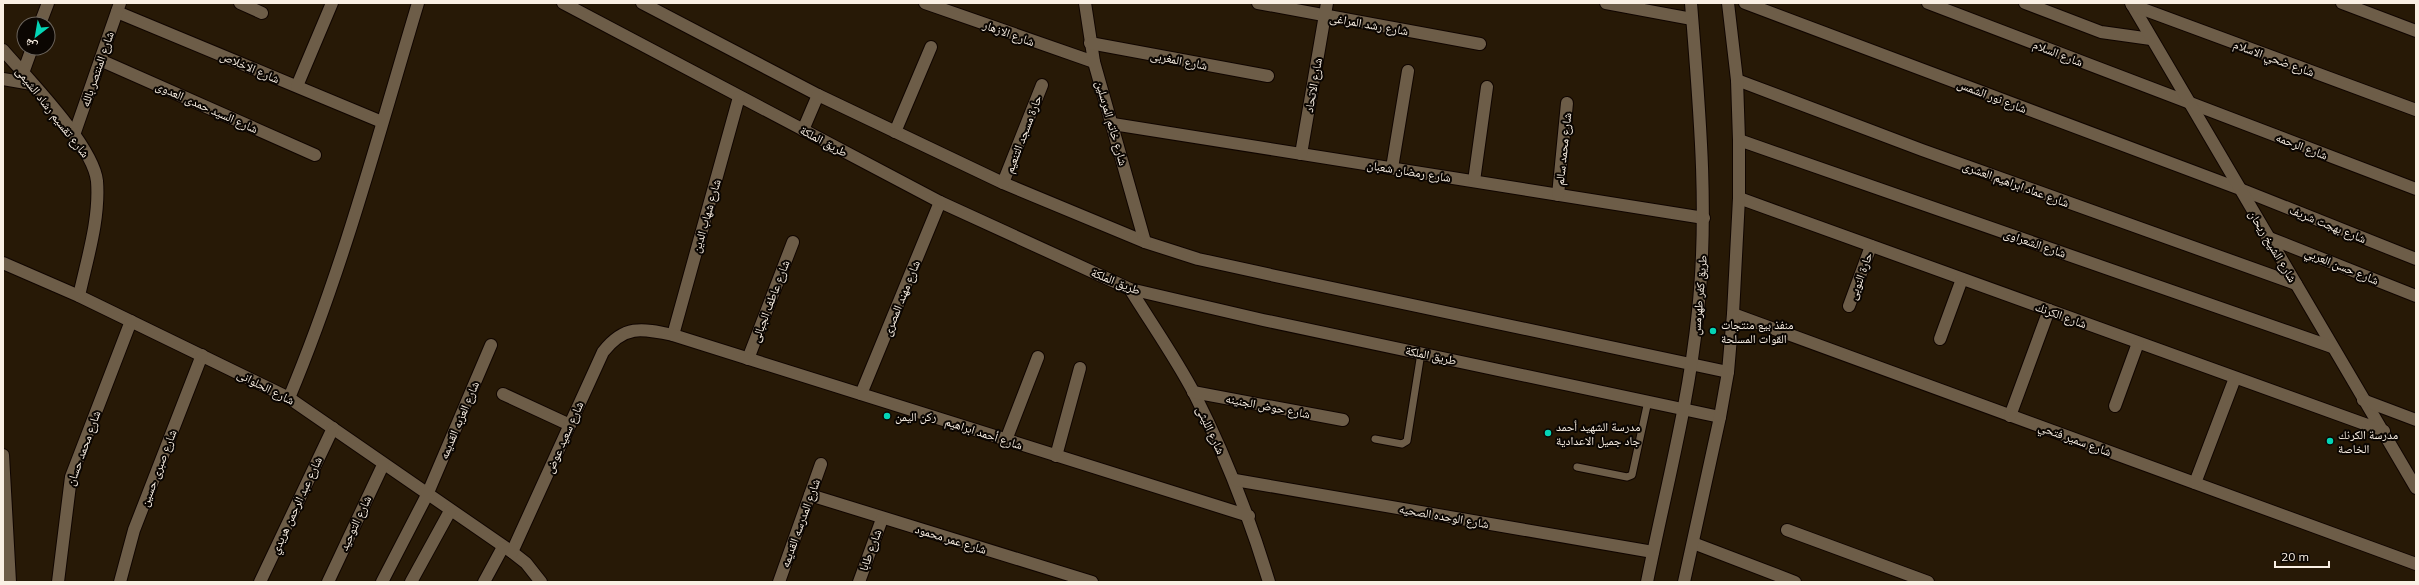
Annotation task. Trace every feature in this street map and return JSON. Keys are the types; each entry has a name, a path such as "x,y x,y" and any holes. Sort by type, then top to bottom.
{"street":[{"path":"43,16 48,3"},
{"path":"240,3 262,13"},
{"path":"297,86 332,3"},
{"path":"290,398 319,327 418,3"},
{"name":"طريق الملكة","path":"563,3 940,202 1130,289 1263,320 1720,416"},
{"path":"642,3 664,8 818,95 895,132 1003,183 1146,242 1198,259 1728,372"},
{"name":"شارع الازهار","path":"925,3 1094,62"},
{"name":"شارع خاتم المرسلين","path":"1085,3 1094,62 1146,242"},
{"name":"شارع رشد المراغى","path":"1258,3 1480,44"},
{"name":"شارع الاتحاد","path":"1301,154 1327,3"},
{"path":"1606,3 1692,20"},
{"name":"طريق كفر طهرمس","path":"1648,582 1653,552 1685,409 1699,311 1704,218 1691,3"},
{"path":"1684,582 1694,543 1720,416 1728,372 1733,314 1739,198 1737,80 1728,3"},
{"name":"شارع نور الشمس","path":"1745,3 2240,189"},
{"name":"شارع السلام","path":"1928,3 2188,102"},
{"path":"2025,3 2101,32 2151,39"},
{"path":"2342,3 2416,30"},
{"name":"شارع الشيخ ريحان","path":"2131,4 2332,347 2384,431 2416,488"},
{"name":"شارع ضحي الاسلام","path":"2131,4 2416,110"},
{"name":"شارع الاخلاص","path":"118,7 382,122"},
{"name":"شارع المنتصر بالله","path":"74,135 118,7"},
{"name":"شارع المغربى","path":"1090,43 1268,76"},
{"path":"895,132 931,47"},
{"name":"شارع تقسيم رشاد الشيمى","path":"3,50 74,135 93,164 97,196 95,216 79,296"},
{"path":"23,73 29,56"},
{"name":"شارع السيد حمدى العدوى","path":"100,60 315,155"},
{"path":"1392,168 1408,71"},
{"path":"3,79 32,84"},
{"name":"شارع عماد ابراهيم العشرى","path":"1737,80 2034,191 2296,284"},
{"name":"حارة مسجد التنعيم","path":"1003,183 1042,85"},
{"path":"1474,181 1487,86"},
{"path":"803,130 818,95"},
{"name":"شارع شهاب الدين","path":"672,335 739,97"},
{"name":"شارع الرحمه","path":"2188,102 2416,189"},
{"name":"شارع محمد سالم","path":"1558,195 1567,103"},
{"name":"شارع رمضان شعبان","path":"1113,124 1704,218"},
{"name":"شارع الشعراوى","path":"1738,140 2332,347"},
{"name":"شارع بهجت شريف","path":"2240,189 2416,259"},
{"name":"شارع الكرنك","path":"1739,198 2384,431"},
{"name":"شارع مهند المصرى","path":"861,394 940,202"},
{"name":"شارع حسن العربي","path":"2268,237 2416,296"},
{"name":"شارع عاطف الجبالى","path":"748,359 793,242"},
{"name":"حارة النوبى","path":"1849,306 1871,246"},
{"name":"شارع الحلوانى","path":"3,263 79,296 290,398 383,465 526,563 541,582"},
{"path":"1940,339 1962,279"},
{"name":"شارع الليثى","path":"1130,289 1193,392 1235,480 1249,516 1269,582"},
{"path":"2010,416 2049,310"},
{"name":"شارع سمير فتحي","path":"1733,314 2416,564"},
{"name":"شارع محمد حسان","path":"58,582 71,477 131,321"},
{"name":"شارع أحمد ابراهيم","path":"627,331 650,330 672,335 1249,516"},
{"name":"شارع سعيد عوض","path":"484,582 507,550 570,425 603,352 613,339 627,331"},
{"path":"2115,406 2138,343"},
{"name":"شارع العزبه القديمه","path":"382,582 427,495 491,345"},
{"name":"شارع صبرى حسين","path":"120,582 134,530 202,355"},
{"path":"1006,440 1038,357"},
{"path":"1056,456 1080,368"},
{"path":"2195,483 2235,378"},
{"name":"شارع حوض الجنينه","path":"1193,392 1343,420"},
{"path":"503,394 570,425"},
{"path":"2364,400 2416,420"},
{"name":"شارع عبد الرحمن هريدي","path":"260,582 333,428"},
{"path":"3,455 7,574"},
{"name":"شارع المدرسه القديمه","path":"780,582 821,464"},
{"name":"شارع التوحيد","path":"328,582 383,465"},
{"name":"شارع الوحده الصحيه","path":"1235,480 1653,552"},
{"name":"شارع عمر محمود","path":"810,495 1092,582"},
{"path":"411,582 450,511"},
{"name":"شارع طابا","path":"858,582 882,518"},
{"path":"1787,530 1928,582"},
{"path":"1694,543 1795,582"}],"lane":[{"path":"1375,439 1402,444 1407,441 1421,353"},
{"path":"1576,467 1627,477 1632,475 1648,402"}],"place":[{"name":"منفذ بيع منتجات القوات المسلحة","path":"1713,331"},
{"name":"ركن اليمن","path":"887,416"},
{"name":"مدرسة الشهيد أحمد جاد جميل الاعدادية","path":"1548,433"},
{"name":"مدرسة الكرنك الخاصة","path":"2330,441"}]}
